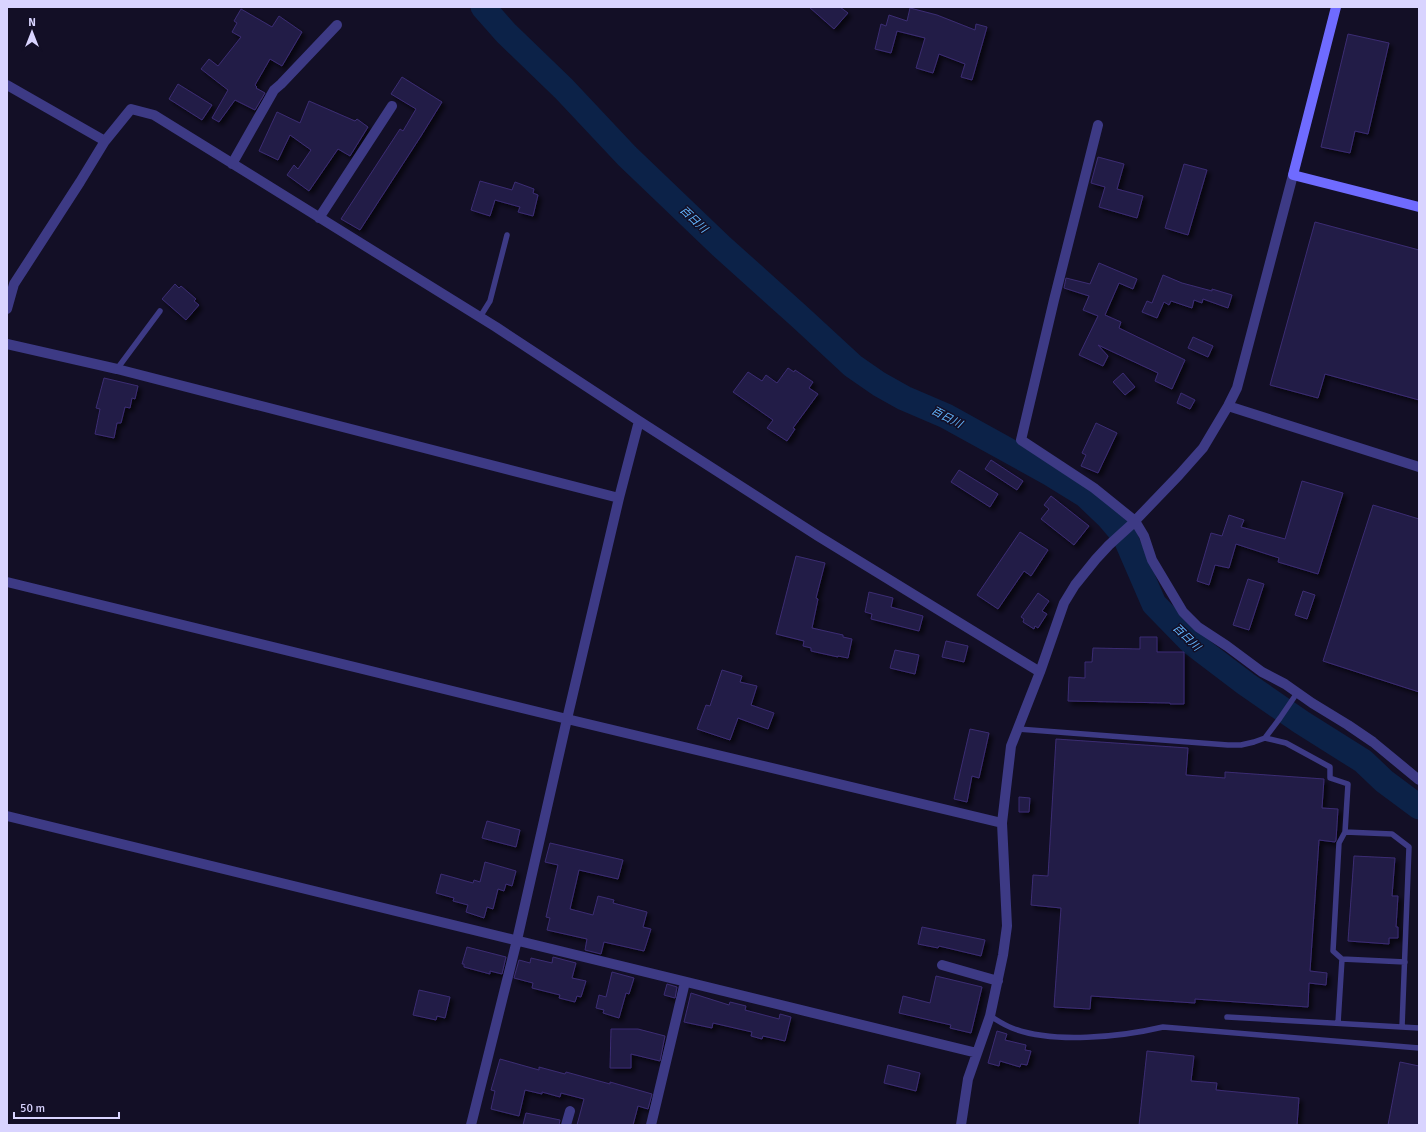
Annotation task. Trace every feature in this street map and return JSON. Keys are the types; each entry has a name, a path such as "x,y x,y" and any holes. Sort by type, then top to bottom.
{"street":[{"path":"961,1125 968,1079 990,1016 1003,955 1007,926 1002,823 1011,746 1040,672 1064,603 1076,585 1108,545 1133,523 1203,448 1237,388 1336,7"},
{"path":"232,164 274,90 337,25"},
{"path":"7,85 106,141"},
{"path":"319,218 392,106"},
{"path":"7,309 11,283 106,141 131,109 154,115 480,317 818,536 1040,672"},
{"path":"1098,125 1054,300 1022,440 1094,488 1133,523 1144,536 1152,560 1183,612 1198,627 1262,672 1285,684 1373,742 1419,780"},
{"path":"1292,175 1419,207"},
{"path":"7,344 117,369 619,498"},
{"path":"1228,406 1419,468"},
{"path":"471,1125 517,940 619,498 639,421"},
{"path":"7,582 567,720 1002,823"},
{"path":"7,816 977,1053"},
{"path":"942,965 998,981"},
{"path":"651,1125 685,982"},
{"path":"566,1125 570,1111"}],"lane":[{"path":"480,317 490,301 507,235"},
{"path":"117,369 160,311"},
{"path":"1018,730 1228,745 1254,742 1265,738 1297,693"},
{"path":"1265,738 1286,744 1330,768 1330,778 1348,784 1345,832 1339,843 1333,951 1342,959 1405,962"},
{"path":"1345,832 1392,834 1409,847 1402,1027"},
{"path":"1338,1023 1342,959"},
{"path":"990,1016 1011,1028 1037,1035 1074,1037 1111,1036 1140,1033 1163,1027 1419,1048"},
{"path":"1227,1017 1419,1028"}],"building":[{"path":"809,7 840,7 848,13 834,29"},
{"path":"910,8 937,15 975,30 976,24 987,27 972,80 961,77 965,64 939,54 933,73 916,68 925,38 897,31 891,53 875,49 881,24 886,26 889,15 907,21"},
{"path":"241,9 272,27 279,16 302,32 282,66 270,59 255,85 257,87 256,88 265,93 255,110 235,100 219,122 212,118 228,90 201,69 209,59 218,66 241,37 232,32 237,23 234,21"},
{"path":"1348,34 1389,43 1368,134 1355,131 1350,153 1321,147"},
{"path":"402,77 442,102 360,230 341,219 400,129 403,131 416,109 391,94"},
{"path":"178,84 212,105 202,120 169,99"},
{"path":"309,101 355,121 357,119 368,127 350,156 338,149 309,191 287,175 294,165 298,169 311,150 290,135 278,160 259,151 277,112 300,123"},
{"path":"1098,157 1124,164 1117,189 1143,196 1137,218 1099,207 1105,187 1091,183"},
{"path":"1184,164 1207,170 1188,235 1165,228"},
{"path":"480,181 512,190 515,182 534,189 533,193 538,195 533,216 518,212 520,207 495,200 490,216 471,210"},
{"path":"1315,222 1419,250 1419,400 1325,374 1318,398 1270,385"},
{"path":"1099,263 1137,279 1133,289 1119,283 1105,315 1121,322 1119,328 1185,360 1172,389 1155,381 1158,373 1098,345 1108,356 1103,366 1079,355 1098,316 1083,310 1089,296 1064,288 1066,278 1090,284"},
{"path":"1163,275 1182,283 1232,295 1228,308 1203,299 1202,303 1194,300 1192,308 1171,301 1169,305 1164,302 1157,318 1142,312 1147,301 1152,303"},
{"path":"175,284 179,288 181,286 196,299 194,301 199,305 186,320 162,299"},
{"path":"1193,337 1213,346 1208,357 1188,348"},
{"path":"788,368 794,372 795,370 813,382 809,388 818,394 793,428 795,429 787,441 767,428 773,420 733,392 748,372 762,381 766,375 777,383"},
{"path":"1123,373 1135,387 1125,395 1113,382"},
{"path":"104,378 138,386 135,399 132,398 130,408 125,407 121,423 117,423 114,438 95,434 100,409 96,408"},
{"path":"1181,393 1195,400 1190,409 1177,403"},
{"path":"1096,423 1117,433 1098,473 1081,466 1086,455 1082,453"},
{"path":"991,460 1023,481 1017,490 985,469"},
{"path":"959,470 998,494 990,507 951,482"},
{"path":"1302,481 1343,493 1318,574 1278,562 1279,558 1236,544 1229,568 1215,565 1209,585 1197,581 1211,533 1222,536 1229,515 1244,520 1241,527 1285,539"},
{"path":"1051,496 1089,526 1074,545 1041,519 1049,509 1044,505"},
{"path":"1373,505 1419,519 1419,692 1323,661"},
{"path":"1020,532 1048,550 1031,576 1024,571 998,609 977,595"},
{"path":"796,556 825,563 816,598 818,599 812,628 843,635 843,637 852,639 848,658 811,651 811,648 803,646 804,641 776,634"},
{"path":"1248,579 1264,584 1249,630 1233,625"},
{"path":"1303,591 1315,595 1307,619 1295,615"},
{"path":"869,592 893,598 891,607 923,616 919,631 871,619 872,614 865,612"},
{"path":"1038,593 1049,601 1042,611 1047,614 1038,628 1035,626 1034,629 1023,622 1024,619 1021,617"},
{"path":"1140,637 1157,637 1157,652 1184,652 1184,704 1068,701 1069,677 1085,678 1085,662 1092,662 1093,648 1140,649"},
{"path":"946,641 968,646 964,662 942,657"},
{"path":"895,650 919,655 915,674 890,668"},
{"path":"722,670 742,676 740,682 757,686 751,705 774,713 768,729 738,718 730,740 697,729 706,705 710,706"},
{"path":"970,729 989,733 979,778 972,776 967,802 954,799"},
{"path":"1056,739 1188,748 1186,775 1225,778 1225,772 1324,779 1322,808 1338,809 1336,840 1335,842 1319,840 1310,971 1327,973 1326,985 1309,983 1308,1007 1195,999 1195,1003 1091,996 1090,1009 1054,1007 1061,908 1031,905 1033,875 1048,876"},
{"path":"1019,797 1030,798 1029,812 1019,812"},
{"path":"487,821 520,830 516,847 482,838"},
{"path":"550,843 623,860 618,879 579,870 570,909 593,915 598,896 614,900 613,903 647,912 643,927 651,929 644,951 604,942 601,954 585,950 587,939 547,930 550,918 546,917 558,865 545,862"},
{"path":"1354,856 1395,858 1392,896 1398,896 1396,927 1398,927 1398,938 1389,938 1389,944 1348,941"},
{"path":"485,862 516,871 512,886 506,884 504,891 498,889 493,909 487,907 484,918 466,912 468,905 453,901 454,898 436,893 441,874 473,883 474,880 480,882"},
{"path":"922,927 985,940 981,956 939,946 938,948 918,944"},
{"path":"467,947 506,957 502,974 490,971 490,974 464,967 464,964 462,964"},
{"path":"553,957 576,963 572,978 586,981 581,997 577,996 575,1002 559,998 560,995 532,988 533,983 514,978 519,960 530,963 531,958 552,963"},
{"path":"612,972 634,978 629,994 626,993 619,1018 603,1013 604,1010 596,1008 599,995 606,997"},
{"path":"936,976 982,987 971,1033 950,1028 951,1025 899,1013 903,996 930,1003"},
{"path":"667,984 677,987 675,998 664,995"},
{"path":"419,990 450,997 445,1018 437,1016 436,1020 413,1015"},
{"path":"691,993 729,1005 730,1002 746,1006 745,1010 779,1019 780,1014 791,1017 785,1041 763,1036 762,1039 751,1036 752,1032 713,1023 712,1028 684,1022"},
{"path":"611,1029 638,1029 665,1036 660,1061 631,1054 631,1068 610,1068"},
{"path":"997,1031 1007,1034 1005,1040 1026,1045 1025,1050 1031,1051 1027,1065 1021,1064 1020,1067 1000,1061 999,1066 988,1063"},
{"path":"1147,1051 1194,1056 1191,1081 1217,1083 1216,1090 1299,1098 1297,1125 1139,1125"},
{"path":"500,1059 539,1070 539,1067 565,1074 566,1072 610,1084 610,1082 652,1094 648,1109 638,1106 633,1125 577,1125 584,1099 561,1093 560,1097 542,1092 542,1094 525,1090 519,1116 491,1109 495,1091 491,1090"},
{"path":"1400,1062 1419,1066 1419,1125 1388,1125"},
{"path":"888,1065 920,1073 916,1091 884,1083"},
{"path":"526,1113 560,1120 559,1125 523,1125"}],"waterway":[{"name":"百日川","path":"483,7 506,33 564,89 627,156 721,246 853,366 879,384 904,398 946,416 1051,474 1085,495 1108,517 1125,537 1154,604 1192,643 1246,684 1301,722 1363,761 1384,781 1419,807"}]}
